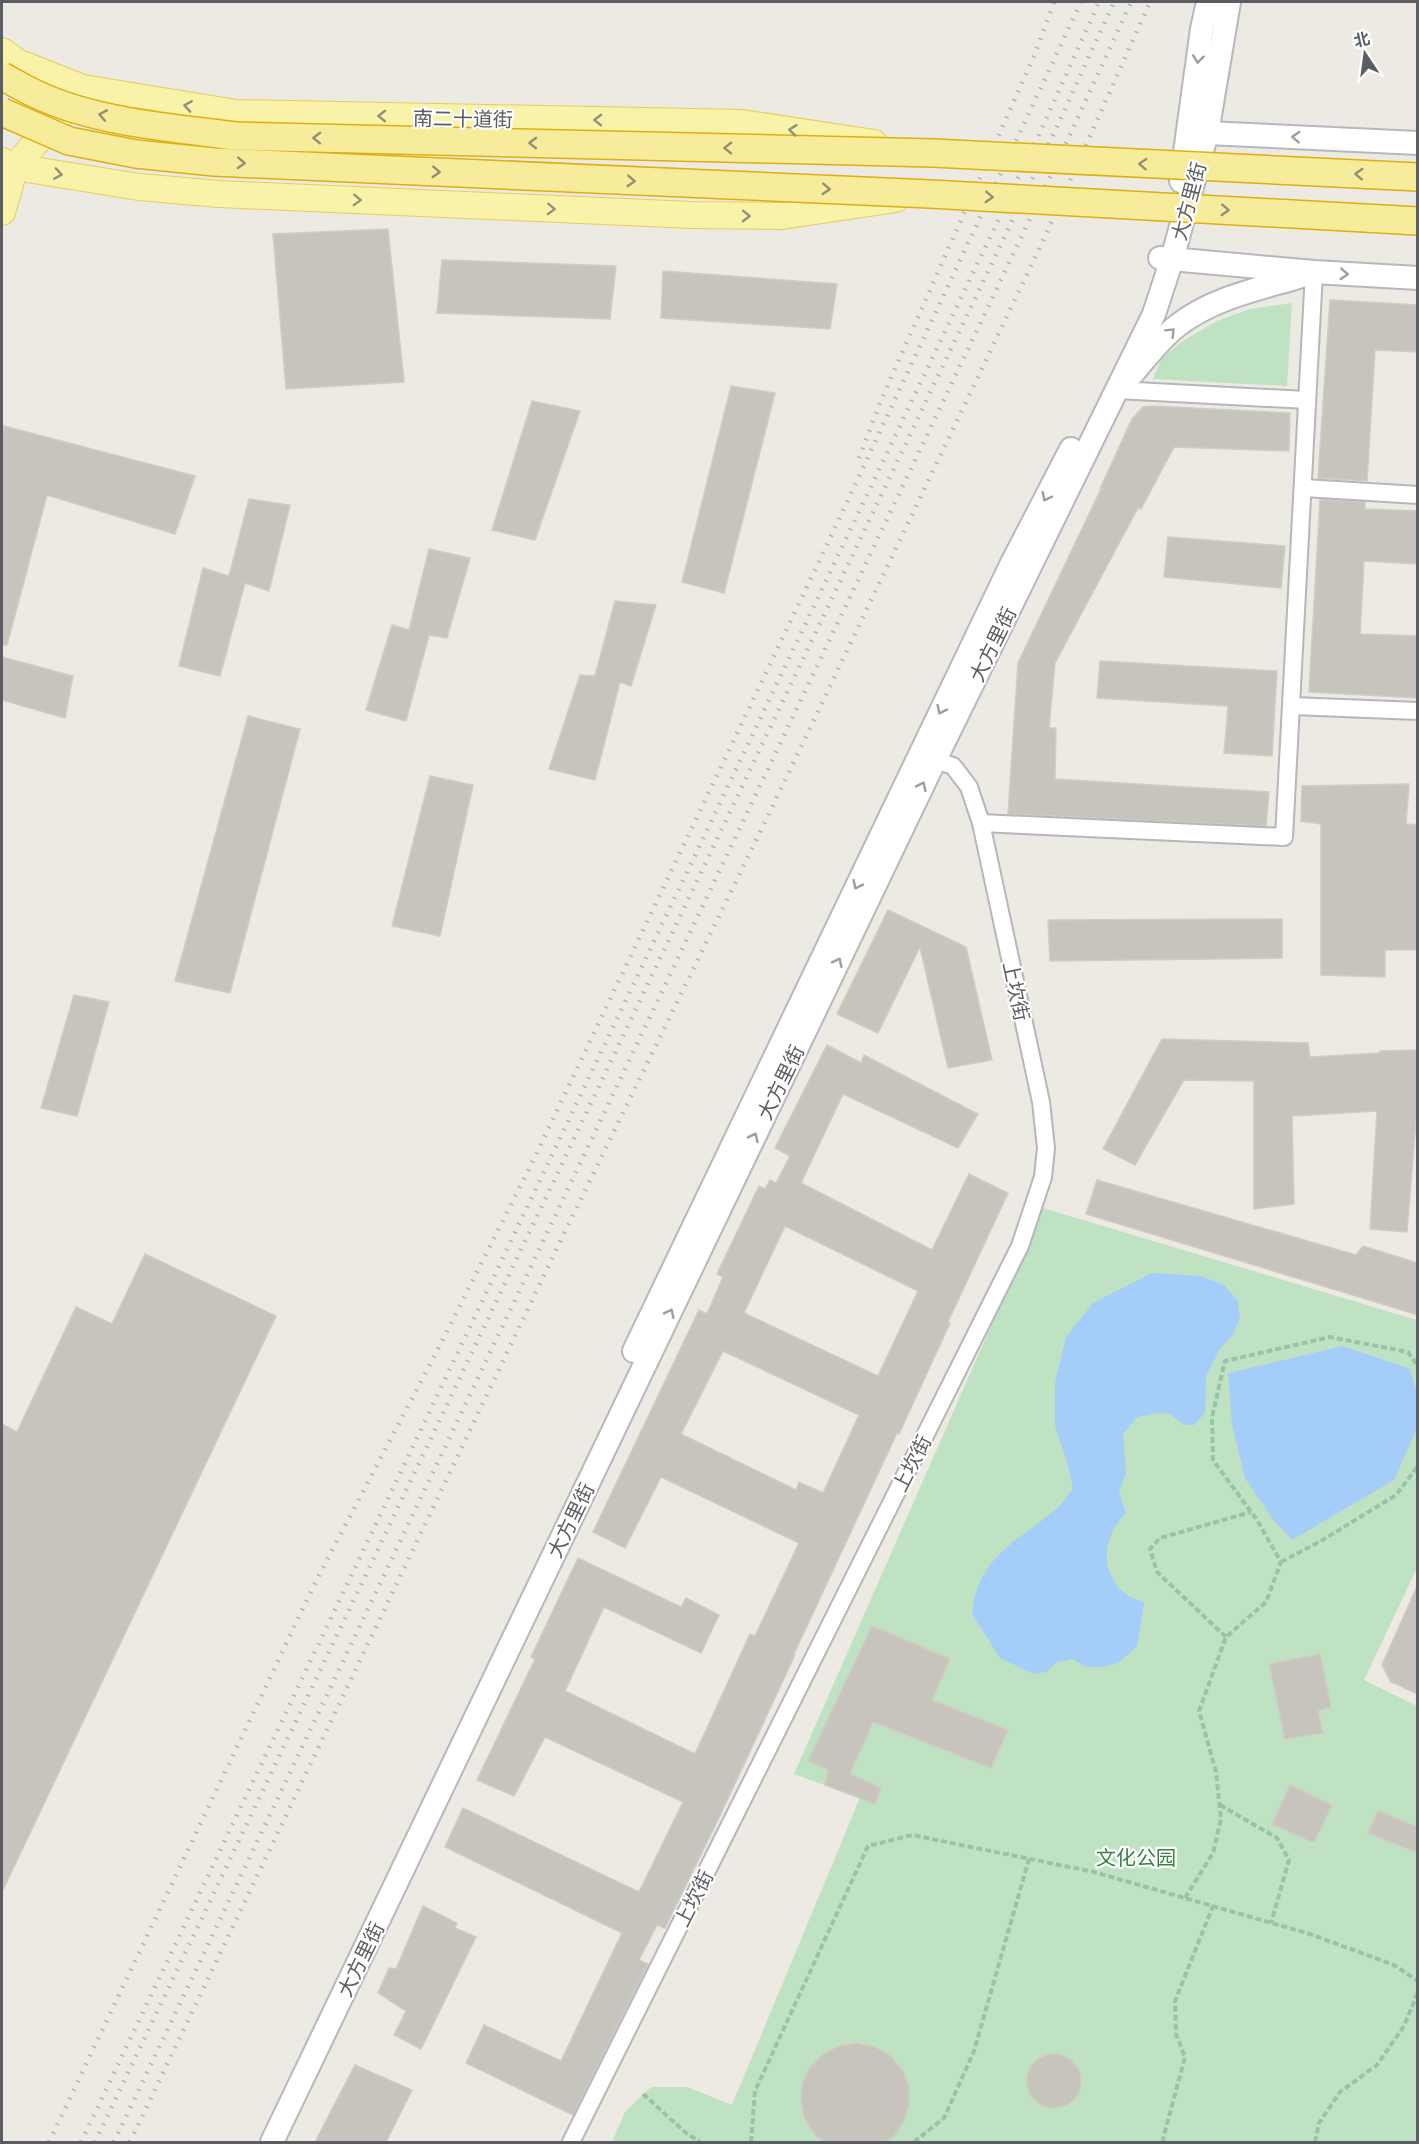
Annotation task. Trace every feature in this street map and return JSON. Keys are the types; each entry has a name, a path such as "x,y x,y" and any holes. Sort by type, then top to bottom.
{"highway":[{"path":"7,63 39,96 84,112 153,125 236,136 933,153 1418,177"},
{"path":"2,112 69,141 136,154 214,162 930,194 1418,221"}],"main road":[{"name":"大方里街","path":"272,2142 935,760 1154,314 1180,183 1202,29 1208,2"},
{"name":"大方里街","path":"260,2142 722,1165 1011,565 1127,341 1166,259 1207,133 1229,2"},
{"path":"2,83 7,63"},
{"name":"南二十道街","path":"7,63 82,88 236,113 742,123 933,153"},
{"path":"2,212 8,164 82,88"},
{"path":"1207,133 1418,142"},
{"path":"8,164 139,187 219,194 692,214 782,216 930,194"},
{"path":"1166,259 1314,272 1418,278"},
{"path":"1117,390 1176,326 1205,308 1232,297 1314,272"}],"street":[{"path":"981,824 1284,837 1314,272"},
{"path":"1117,390 1307,400"},
{"path":"1304,488 1418,495"},
{"path":"1292,706 1418,711"},
{"name":"上坎街","path":"571,2142 1020,1246 1043,1177 1046,1148 1041,1102 981,824 969,787 953,766 935,760"}],"path":[{"path":"1281,1562 1251,1512 1213,1460 1212,1417 1225,1361 1330,1337 1408,1352 1418,1366"},
{"path":"1185,1898 1213,1853 1221,1819 1216,1772 1199,1711 1226,1637 1266,1602 1281,1562 1321,1541 1396,1495 1418,1466"},
{"path":"1226,1637 1157,1572 1149,1549 1160,1539 1251,1512"},
{"path":"1219,1805 1277,1838 1289,1860 1271,1923"},
{"path":"751,2142 755,2091 868,1846 912,1835 1094,1872 1213,1906 1310,1934 1394,1965 1418,1981"},
{"path":"915,2142 944,2118 974,2051 1029,1859"},
{"path":"1164,2142 1185,2057 1176,2034 1175,2001 1213,1906"},
{"path":"1315,2142 1319,2123 1340,2092 1377,2065 1404,2026 1418,1992"},
{"path":"644,2094 686,2133 700,2142"}],"green space":[{"path":"1292,303 1287,386 1153,379 1161,359 1184,340 1217,321 1250,309"},
{"name":"文化公园","path":"1043,1208 1417,1320 1417,1568 1364,1680 1417,1706 1417,2142 612,2142 625,2112 651,2087 687,2087 732,2105 860,1798 794,1774"}],"water":[{"path":"1152,1273 1200,1276 1224,1285 1238,1301 1240,1318 1233,1334 1220,1349 1206,1376 1205,1413 1194,1425 1184,1425 1170,1414 1158,1413 1138,1417 1123,1434 1126,1473 1119,1493 1126,1513 1112,1532 1107,1554 1111,1576 1117,1585 1128,1595 1144,1603 1137,1646 1118,1663 1102,1667 1086,1667 1072,1659 1057,1662 1046,1672 1034,1674 1000,1658 972,1614 975,1594 990,1564 1013,1542 1058,1508 1073,1489 1055,1425 1055,1383 1066,1337 1093,1303"},
{"path":"1343,1346 1410,1369 1417,1393 1417,1428 1394,1480 1292,1540 1272,1518 1245,1478 1232,1424 1228,1373"}],"building":[{"path":"388,229 404,382 286,389 273,234"},
{"path":"442,260 616,266 610,319 437,313"},
{"path":"663,271 837,284 830,329 661,318"},
{"path":"1330,300 1418,305 1418,352 1375,350 1367,481 1318,478"},
{"path":"731,386 775,393 724,593 682,582"},
{"path":"532,401 580,411 535,540 492,530"},
{"path":"1143,407 1290,413 1289,451 1174,447 1141,509 1138,508 1055,663 1049,728 1056,728 1055,779 1269,792 1266,826 1008,814 1018,663 1132,419"},
{"path":"4,426 195,476 175,534 47,495 7,645 2,645 2,435"},
{"path":"249,499 290,505 269,591 245,583 220,676 179,666 203,568 229,576"},
{"path":"1320,499 1365,502 1365,509 1418,511 1418,564 1364,561 1360,634 1418,636 1418,698 1309,692"},
{"path":"1168,537 1285,546 1281,588 1164,577"},
{"path":"429,549 470,558 447,638 429,635 406,721 366,710 392,625 409,630"},
{"path":"615,601 656,605 631,686 620,682 595,780 549,769 580,675 595,676"},
{"path":"2,657 73,676 65,718 2,700"},
{"path":"1100,661 1277,671 1272,756 1224,753 1228,706 1097,698"},
{"path":"248,716 300,729 230,993 175,981"},
{"path":"430,776 473,785 440,936 392,926"},
{"path":"1409,784 1406,824 1418,825 1418,950 1385,950 1385,977 1321,975 1321,824 1301,821 1302,786"},
{"path":"888,910 966,947 992,1060 948,1068 920,947 878,1033 837,1014"},
{"path":"1282,919 1282,958 1050,961 1048,920"},
{"path":"74,995 109,1002 77,1116 41,1108"},
{"path":"1162,1039 1308,1043 1310,1057 1418,1050 1418,1096 1407,1232 1370,1229 1377,1111 1292,1116 1294,1204 1254,1209 1254,1081 1184,1080 1135,1165 1103,1149"},
{"path":"827,1045 861,1063 864,1055 978,1114 958,1148 843,1094 801,1183 932,1250 969,1174 1008,1193 899,1434 897,1433 717,1822 665,1928 657,1925 639,1960 648,1964 573,2115 466,2063 484,2025 561,2061 622,1933 445,1847 463,1808 639,1892 683,1802 545,1737 514,1796 477,1780 535,1659 531,1657 578,1558 681,1607 686,1598 719,1615 701,1653 604,1607 565,1691 695,1754 750,1634 755,1636 799,1543 661,1477 625,1548 593,1532 699,1310 707,1314 723,1277 717,1274 759,1186 765,1189 770,1180 776,1183 790,1156 775,1148","holes":["785,1226 918,1291 878,1376 744,1313","723,1351 859,1415 823,1493 799,1482 796,1490 681,1434"]},
{"path":"1097,1180 1356,1255 1363,1246 1418,1263 1418,1315 1086,1214"},
{"path":"145,1254 276,1316 2,1892 2,1424 17,1432 76,1307 112,1324"},
{"path":"1418,1584 1418,1694 1391,1682 1382,1665"},
{"path":"872,1626 950,1659 932,1700 1008,1730 991,1768 873,1722 850,1774 881,1788 875,1804 825,1785 828,1770 808,1761"},
{"path":"1320,1654 1331,1707 1318,1711 1323,1733 1285,1739 1269,1664"},
{"path":"1290,1785 1332,1805 1314,1843 1272,1824"},
{"path":"1378,1811 1418,1827 1418,1853 1368,1833"},
{"path":"423,1906 457,1923 455,1928 476,1937 421,2049 394,2035 406,2011 378,1993 389,1968 396,1969"},
{"path":"857,2043 875,2047 891,2056 902,2070 909,2086 909,2104 904,2121 894,2136 885,2142 825,2142 815,2135 805,2120 801,2102 802,2084 810,2067 823,2054 839,2046"},
{"path":"1049,2054 1059,2054 1069,2058 1077,2066 1081,2081 1077,2096 1069,2104 1059,2108 1049,2108 1039,2104 1031,2096 1027,2086 1027,2076 1031,2066 1039,2058"},
{"path":"355,2065 412,2090 386,2142 315,2142"}],"railway":[{"path":"859,458 882,398 1034,56 1054,2"},
{"path":"49,2142 317,1579 437,1351 530,1167 824,551 1081,2"},
{"path":"81,2142 1043,126 1099,2"},
{"path":"95,2142 1055,131 1114,2"},
{"path":"114,2142 1069,137 1131,2"},
{"path":"130,2142 558,1246 766,820 1042,243 1150,2"}]}
